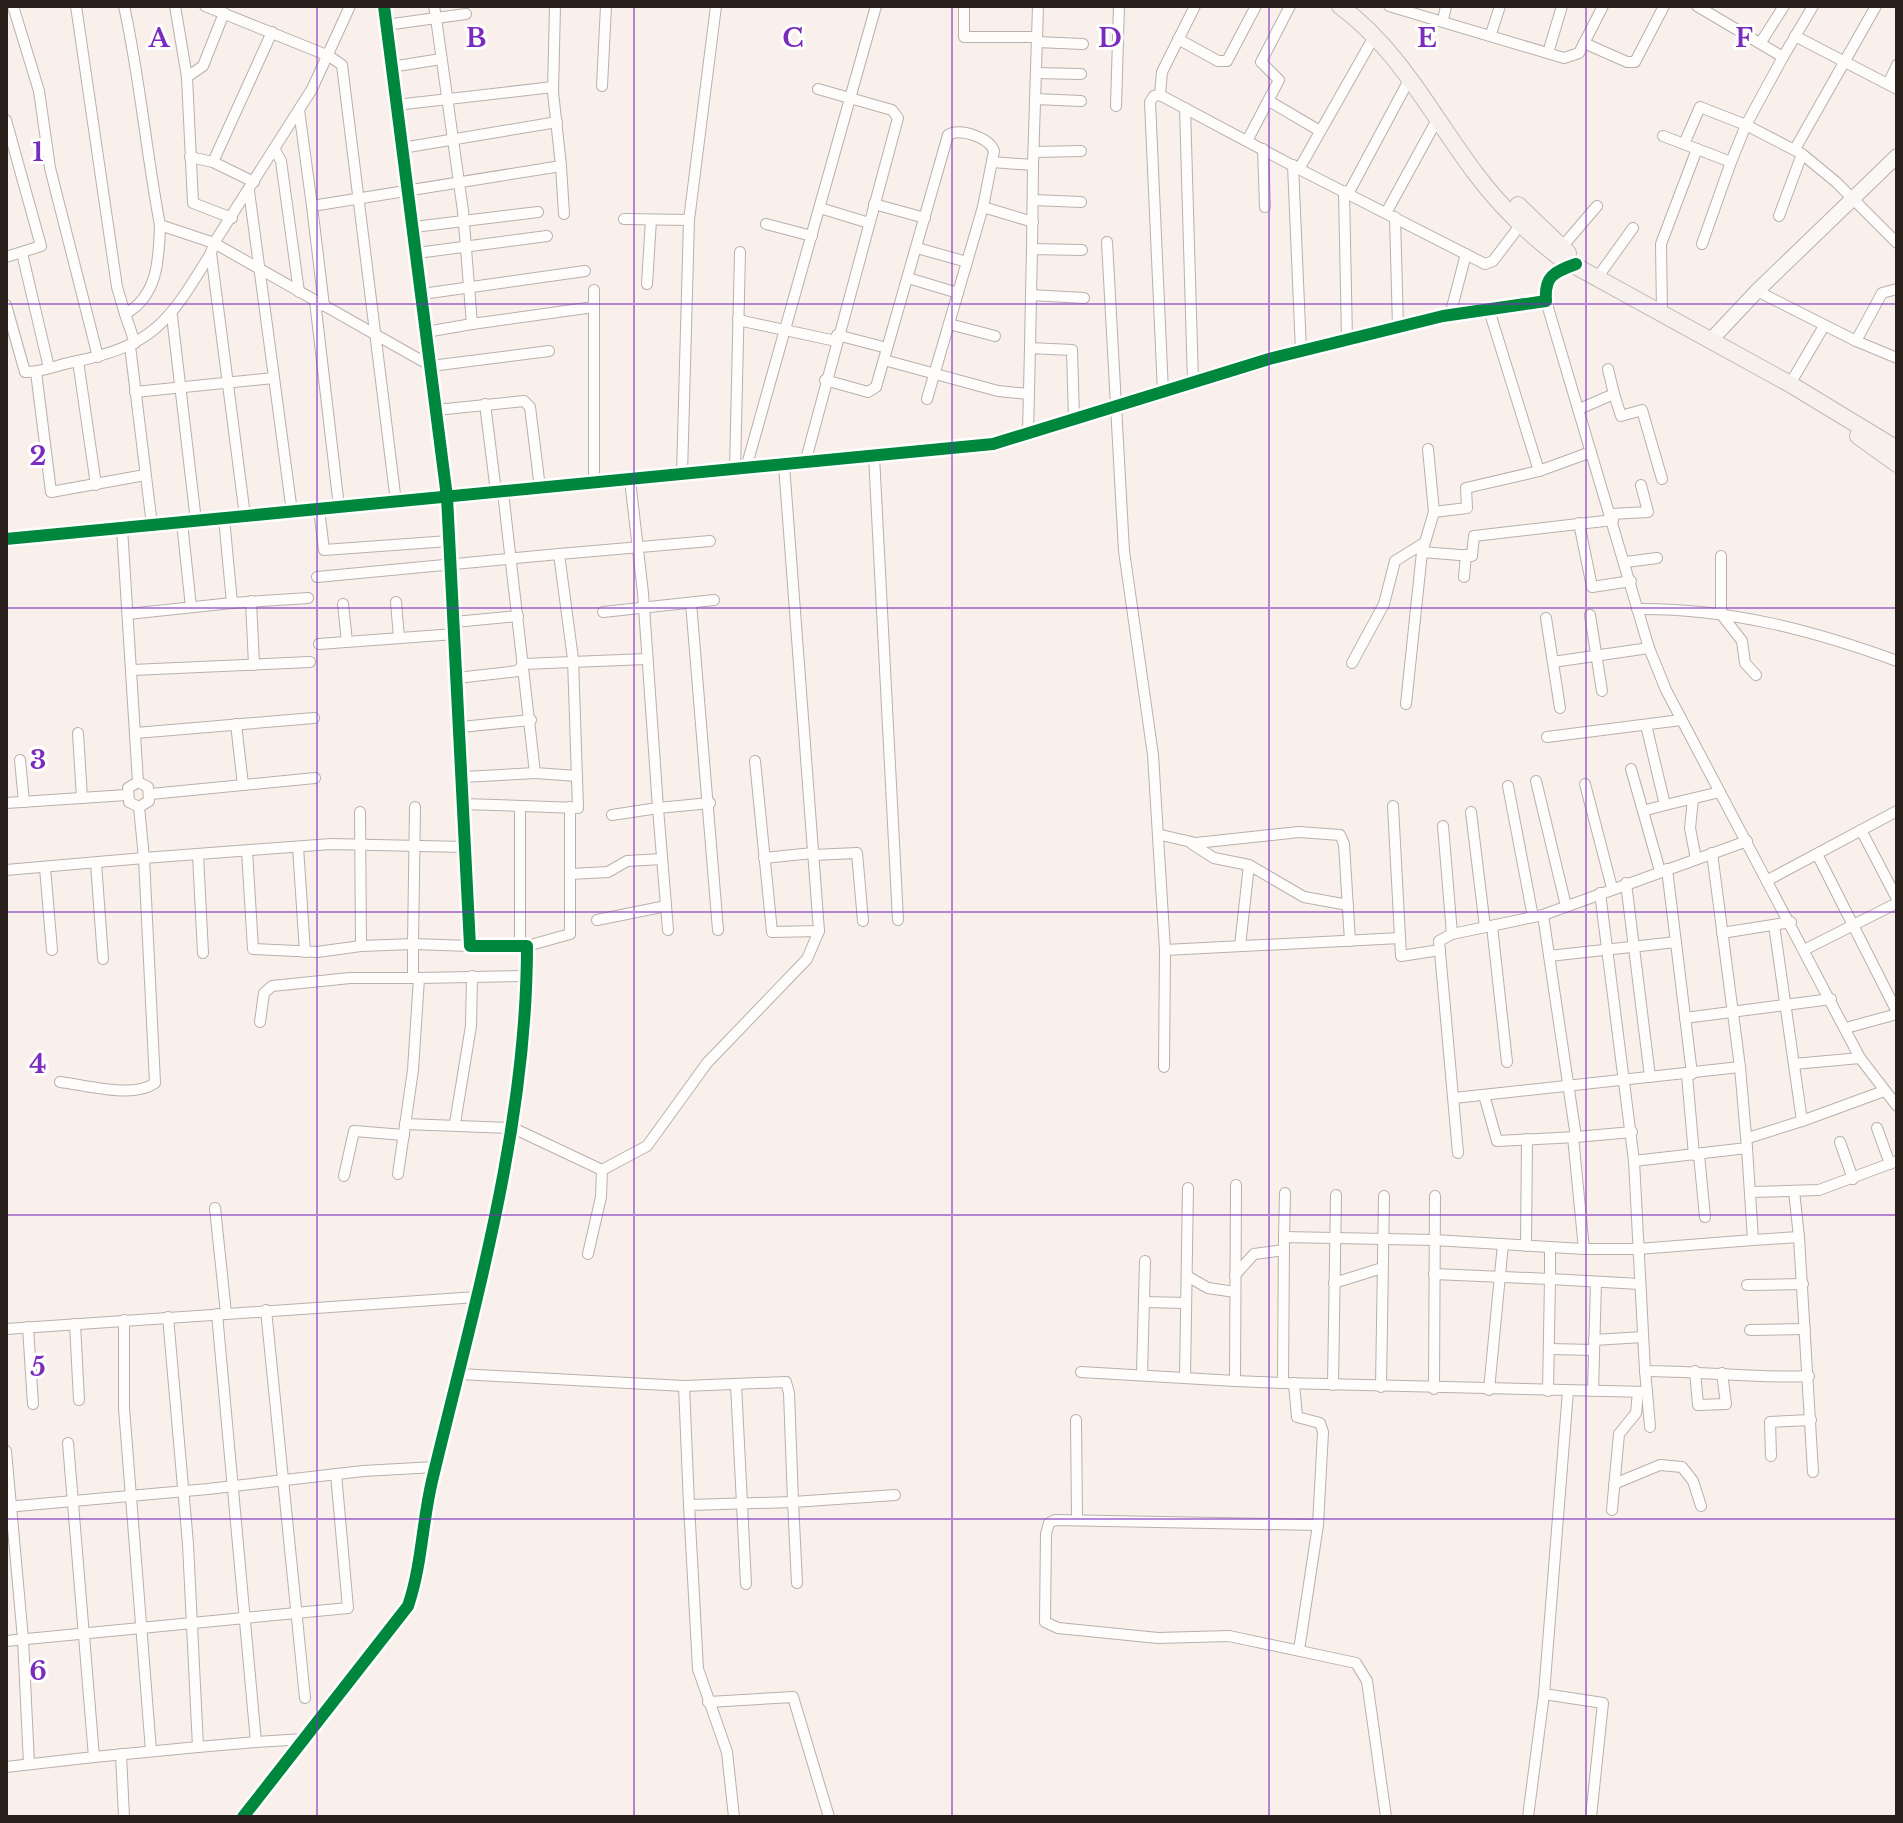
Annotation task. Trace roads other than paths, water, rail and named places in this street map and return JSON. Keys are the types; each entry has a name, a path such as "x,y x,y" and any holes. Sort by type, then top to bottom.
{"main road":[{"path":"1350,8 1410,78 1476,175 1521,224 1559,257 1760,371 1897,464"},
{"path":"1350,8 1415,66 1485,170 1576,264"},
{"path":"1760,371 1790,384 1897,449"}],"street":[{"path":"13,6 39,91 50,168 98,357"},
{"path":"76,6 117,287 132,344 152,525"},
{"path":"124,6 137,62 146,148 160,225 159,252 149,293 138,307 125,314"},
{"path":"175,6 187,77 193,203 232,218"},
{"path":"205,6 329,56 342,65 396,502"},
{"path":"6,305 21,367 25,372 98,357 132,344 172,316 299,110 329,56 349,6"},
{"path":"384,6 447,497 470,946"},
{"path":"555,6 553,87 564,214"},
{"path":"602,86 606,6"},
{"path":"682,474 689,220 716,6"},
{"path":"741,469 812,236 874,6"},
{"path":"964,6 964,37 1083,44"},
{"path":"1028,433 1038,6"},
{"path":"1116,106 1119,6"},
{"path":"1160,95 1162,72 1195,6"},
{"path":"1178,39 1218,61 1227,61 1256,6"},
{"path":"1247,141 1279,80 1261,62 1290,6"},
{"path":"1389,6 1548,53 1573,57 1603,6"},
{"path":"1443,20 1446,6"},
{"path":"1491,34 1500,6"},
{"path":"1548,53 1562,6"},
{"path":"1584,43 1627,62 1635,62 1664,6"},
{"path":"1697,6 1783,57"},
{"path":"1761,42 1784,6"},
{"path":"1702,244 1746,125 1813,6"},
{"path":"1779,216 1798,152 1876,6"},
{"path":"386,25 435,12 466,14"},
{"path":"435,12 464,220 472,324"},
{"path":"187,77 203,66 224,13"},
{"path":"213,162 272,32"},
{"path":"1301,351 1296,167 1375,35"},
{"path":"1795,36 1893,86 1897,65"},
{"path":"391,67 441,59"},
{"path":"1036,73 1081,74"},
{"path":"1347,340 1346,192 1410,78"},
{"path":"396,105 553,87"},
{"path":"805,463 836,338 897,125 897,114 818,89"},
{"path":"1163,392 1150,102 1154,96 1160,95 1466,254 1490,263 1521,224"},
{"path":"1035,99 1081,101"},
{"path":"1269,101 1320,131"},
{"path":"1684,144 1700,107 1706,106 1798,152 1854,200 1897,243"},
{"path":"1185,108 1193,382"},
{"path":"299,110 312,206 339,507"},
{"path":"1398,327 1390,215 1438,118"},
{"path":"6,120 10,147 41,246 6,257"},
{"path":"402,148 453,136 557,122"},
{"path":"825,380 874,391 948,135 957,131 992,144 992,162 983,207 927,399"},
{"path":"1663,136 1731,162"},
{"path":"1263,149 1265,207"},
{"path":"1662,313 1661,244 1697,149"},
{"path":"275,150 281,161 299,292"},
{"path":"1034,152 1081,151"},
{"path":"1710,341 1757,291 1897,156"},
{"path":"190,157 213,162 252,186"},
{"path":"992,162 1033,165"},
{"path":"312,206 561,166"},
{"path":"252,186 259,270 292,512"},
{"path":"1033,200 1081,202"},
{"path":"874,204 925,218"},
{"path":"1562,247 1597,206"},
{"path":"983,207 1033,222"},
{"path":"820,208 869,223"},
{"path":"414,227 538,212"},
{"path":"624,219 689,220"},
{"path":"647,284 651,220"},
{"path":"766,224 812,236"},
{"path":"160,225 259,270 431,366 549,351"},
{"path":"1597,278 1633,228"},
{"path":"417,253 547,236"},
{"path":"1107,242 1113,395 1117,406 1124,551 1153,755 1161,835 1165,950 1164,1067"},
{"path":"213,248 226,384 243,480 245,516"},
{"path":"917,248 967,262"},
{"path":"1032,249 1082,250"},
{"path":"740,252 741,469"},
{"path":"22,253 49,368"},
{"path":"1450,315 1466,254"},
{"path":"1576,264 1553,273 1545,286 1546,301 1626,562 1649,648 1681,720 1806,949 1860,1058 1897,1106"},
{"path":"422,294 585,271"},
{"path":"908,278 958,293"},
{"path":"1856,341 1882,293 1897,289"},
{"path":"594,290 594,483"},
{"path":"1757,291 1824,326 1897,358"},
{"path":"1031,295 1084,298"},
{"path":"6,539 993,444 1301,351 1450,315 1546,301"},
{"path":"426,332 594,307"},
{"path":"1489,310 1539,471"},
{"path":"172,316 189,522 191,607"},
{"path":"738,320 887,348"},
{"path":"949,324 995,336"},
{"path":"1790,384 1824,326"},
{"path":"1030,348 1072,350 1074,419"},
{"path":"884,360 998,391 1029,394"},
{"path":"78,361 96,485"},
{"path":"1608,369 1621,416 1642,410 1662,479"},
{"path":"36,372 51,492 145,475"},
{"path":"135,392 274,378"},
{"path":"1579,409 1614,394"},
{"path":"436,410 520,400 528,404 540,488"},
{"path":"485,404 518,616 535,773"},
{"path":"1406,704 1423,547 1434,512 1428,449"},
{"path":"1434,512 1467,508 1466,488 1539,471 1591,452"},
{"path":"874,456 898,920"},
{"path":"602,1170 647,1146 707,1063 807,959 819,931 784,465"},
{"path":"630,480 639,548 668,930"},
{"path":"1352,663 1384,604 1395,561 1423,547 1472,556 1474,536 1648,512 1641,485"},
{"path":"319,509 324,550 449,541"},
{"path":"224,518 232,603"},
{"path":"1579,523 1592,587 1631,581"},
{"path":"122,528 138,782"},
{"path":"317,577 710,541"},
{"path":"464,804 578,808 573,659 559,554"},
{"path":"1464,577 1466,555"},
{"path":"1721,556 1721,614 1742,641 1745,663 1756,675"},
{"path":"1626,562 1657,558"},
{"path":"128,614 308,598"},
{"path":"603,612 714,600"},
{"path":"251,601 254,665"},
{"path":"396,602 399,638"},
{"path":"691,603 710,803 718,930"},
{"path":"343,604 347,642"},
{"path":"1637,609 1721,614 1804,630 1897,661"},
{"path":"1590,615 1602,691"},
{"path":"454,622 518,616"},
{"path":"1546,618 1560,708"},
{"path":"319,644 455,634"},
{"path":"1553,662 1649,648"},
{"path":"457,678 518,671 523,664 573,659 646,659"},
{"path":"132,670 310,662"},
{"path":"136,733 314,718"},
{"path":"461,727 531,720"},
{"path":"1547,737 1681,720"},
{"path":"236,724 243,785"},
{"path":"1646,725 1665,805"},
{"path":"78,733 82,798"},
{"path":"20,760 24,802"},
{"path":"755,761 772,932 819,931"},
{"path":"1631,769 1663,870 1676,942 1696,1155 1705,1217"},
{"path":"463,777 535,773 577,776"},
{"path":"151,794 315,778"},
{"path":"1536,781 1566,906"},
{"path":"138,782 145,784 151,794 149,801 139,807 129,802 126,795 131,785 138,782"},
{"path":"1585,784 1612,888"},
{"path":"1508,786 1549,956 1574,1137 1584,1249"},
{"path":"1643,811 1720,792"},
{"path":"6,803 126,795"},
{"path":"1693,799 1690,828 1696,859"},
{"path":"612,815 710,803"},
{"path":"243,1817 408,1606 418,1576 435,1467 460,1374 513,1128 527,976 520,806"},
{"path":"1393,806 1401,956 1440,950"},
{"path":"60,1082 120,1089 144,1088 155,1083 139,807"},
{"path":"398,1174 416,978 413,944 415,807"},
{"path":"247,851 253,949 305,952 413,944 524,946 570,934 570,807"},
{"path":"1768,880 1897,811"},
{"path":"360,812 361,946"},
{"path":"1471,812 1507,1062"},
{"path":"1443,826 1452,934"},
{"path":"1806,949 1897,901 1861,830"},
{"path":"1190,843 1299,832 1335,833 1344,844 1350,941"},
{"path":"1161,835 1190,843 1214,858 1249,865 1304,897 1348,905"},
{"path":"1458,1153 1439,941 1452,934 1538,916 1747,841"},
{"path":"6,870 298,847 465,847"},
{"path":"298,847 305,952"},
{"path":"764,858 857,853 863,921"},
{"path":"1712,853 1740,1067 1753,1240"},
{"path":"1817,854 1897,1013 1846,1028"},
{"path":"198,855 203,953"},
{"path":"570,874 608,872 632,860 662,859"},
{"path":"96,863 103,959"},
{"path":"1240,946 1249,865"},
{"path":"45,868 52,950"},
{"path":"1626,883 1650,1077"},
{"path":"1600,893 1632,1132 1645,1371 1636,1413 1619,1434 1612,1510"},
{"path":"597,920 666,906"},
{"path":"1722,933 1791,922"},
{"path":"1774,925 1802,1121"},
{"path":"1165,950 1400,938"},
{"path":"1549,956 1676,942"},
{"path":"455,1123 471,1026 472,976"},
{"path":"260,1022 264,993 272,986 350,978 527,976"},
{"path":"1685,1018 1831,999"},
{"path":"1794,1064 1860,1058"},
{"path":"1454,1098 1690,1075 1740,1067"},
{"path":"1634,1161 1696,1155 1748,1143 1884,1091"},
{"path":"1484,1095 1495,1140 1632,1132"},
{"path":"344,1176 354,1131 455,1123 513,1128 602,1170"},
{"path":"1751,1192 1819,1190 1894,1163 1877,1128"},
{"path":"1526,1246 1527,1139"},
{"path":"1840,1142 1853,1179"},
{"path":"588,1254 601,1197 602,1170"},
{"path":"1235,1381 1236,1185"},
{"path":"1185,1377 1188,1188"},
{"path":"1794,1191 1803,1284 1813,1472"},
{"path":"1285,1193 1289,1383 1297,1417 1322,1427 1318,1525 1299,1650"},
{"path":"1333,1385 1336,1195"},
{"path":"1381,1387 1384,1196"},
{"path":"1434,1389 1435,1196"},
{"path":"215,1208 256,1742"},
{"path":"1284,1237 1638,1249 1799,1237"},
{"path":"1489,1390 1503,1244"},
{"path":"1548,1391 1550,1247"},
{"path":"1235,1275 1254,1254 1284,1250"},
{"path":"1142,1374 1145,1261"},
{"path":"1334,1283 1382,1268"},
{"path":"1434,1274 1640,1284"},
{"path":"1187,1276 1208,1288 1235,1292"},
{"path":"1593,1391 1596,1282"},
{"path":"1747,1285 1803,1284"},
{"path":"6,1329 477,1297"},
{"path":"1144,1302 1186,1303"},
{"path":"266,1310 305,1698"},
{"path":"168,1317 184,1491 198,1747"},
{"path":"124,1320 130,1496 151,1751"},
{"path":"75,1324 79,1400"},
{"path":"28,1327 33,1404"},
{"path":"1750,1330 1805,1329"},
{"path":"1550,1349 1643,1337"},
{"path":"1645,1371 1695,1371 1774,1378 1809,1376"},
{"path":"1695,1371 1698,1405 1726,1404 1722,1373"},
{"path":"1081,1372 1434,1389 1642,1392"},
{"path":"460,1374 684,1386 786,1382 797,1583"},
{"path":"736,1384 746,1584"},
{"path":"684,1386 698,1669 727,1752 734,1817"},
{"path":"1528,1817 1544,1694 1568,1391"},
{"path":"1642,1392 1650,1427"},
{"path":"1076,1420 1077,1518"},
{"path":"1771,1456 1770,1422 1811,1420"},
{"path":"68,1443 94,1757"},
{"path":"6,1451 23,1639 29,1764"},
{"path":"1614,1484 1660,1465 1682,1467 1693,1481 1701,1506"},
{"path":"9,1507 435,1467"},
{"path":"6,1641 348,1608 336,1474"},
{"path":"689,1505 895,1495"},
{"path":"1318,1525 1077,1518 1055,1520 1047,1527 1045,1616 1049,1626 1150,1638 1220,1635 1348,1660 1365,1672 1386,1817"},
{"path":"1544,1694 1603,1703 1591,1817"},
{"path":"708,1702 793,1697 829,1817"},
{"path":"6,1767 304,1739"},
{"path":"121,1754 124,1817"}]}
